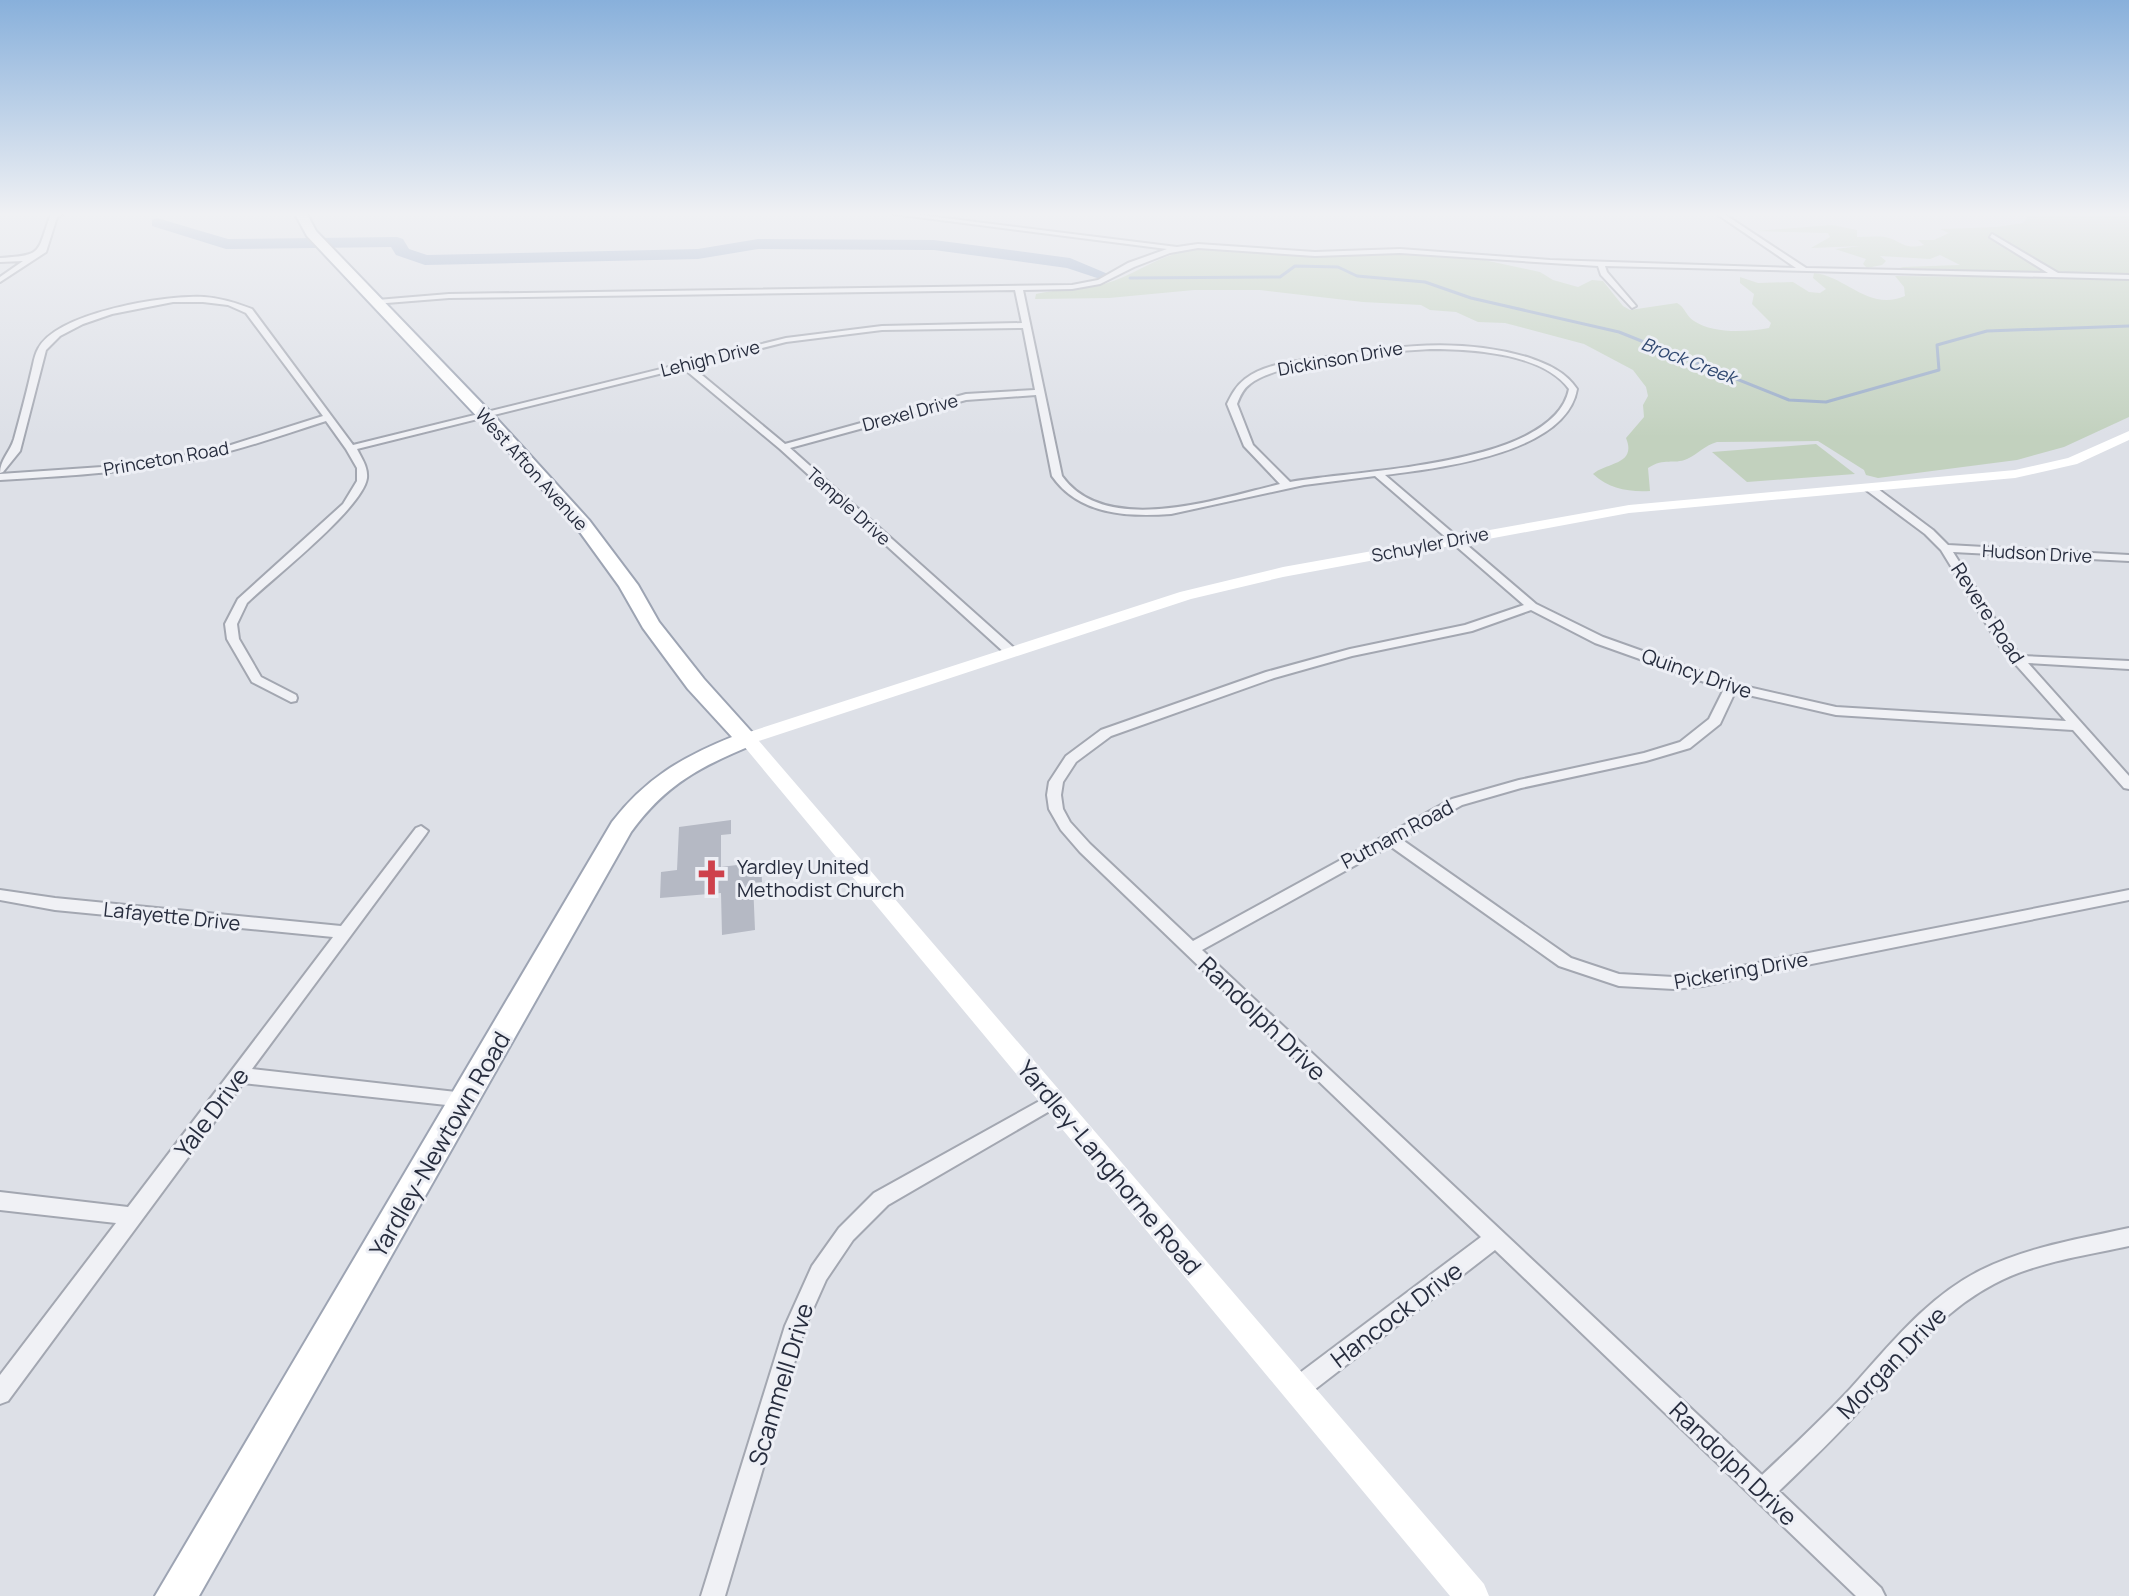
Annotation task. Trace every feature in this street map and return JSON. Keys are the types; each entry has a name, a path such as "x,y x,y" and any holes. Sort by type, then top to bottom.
{"main road":[{"name":"West Afton Avenue","path":"364,288 583,524 628,585 650,624 696,684 747,739"},
{"name":"Yardley-Newtown Road","path":"176,1596 595,870 635,808 650,790 679,769 747,739"}],"street":[{"path":"377,302 449,296 1028,288"},
{"path":"1616,288 1632,306"},
{"name":"Dickinson Drive","path":"1019,289 1057,476 1069,491 1091,504 1122,511 1179,511 1287,485 1483,455 1517,444 1541,431 1568,403 1573,395 1571,386 1553,370 1517,357 1477,348 1434,344 1384,348 1264,373 1245,383 1237,391 1232,404 1249,446 1287,485"},
{"path":"0,470 15,451 42,349 51,339 96,317 157,303 212,301 244,308 351,448 362,468 362,481 347,506 242,601 231,624 233,639 256,679 291,698"},
{"name":"Lehigh Drive","path":"351,448 685,365 833,333 893,327 1027,325"},
{"name":"Temple Drive","path":"685,365 783,447 1010,651"},
{"name":"Drexel Drive","path":"783,447 966,397 1041,392"},
{"name":"Princeton Road","path":"0,477 106,470 175,460 228,449 327,418"},
{"name":"Schuyler Drive","path":"747,739 1010,651 1231,583 1629,509 2015,474 2072,461 2129,435"},
{"name":"Quincy Drive","path":"1376,472 1532,606 1599,640 1731,687 1804,705 1862,715 2075,726"},
{"name":"Revere Road","path":"1870,488 1929,532 1945,548 1992,626 2016,659 2129,785"},
{"name":"Hudson Drive","path":"1945,548 2129,558"},
{"name":"Randolph Drive","path":"1532,606 1468,628 1350,653 1270,675 1106,733 1072,754 1056,782 1055,796 1063,824 1873,1596"},
{"path":"2016,659 2129,665"},
{"name":"Putnam Road","path":"1191,949 1433,813 1491,791 1678,748 1703,734 1715,721 1731,687"},
{"name":"Yardley-Langhorne Road","path":"747,739 1472,1596"},
{"name":"Yale Drive","path":"0,1393 421,831"},
{"name":"Pickering Drive","path":"1389,838 1548,953 1594,974 1644,983 1702,980 2129,895"},
{"name":"Lafayette Drive","path":"0,895 55,904 345,932"},
{"path":"239,1075 465,1100"},
{"name":"Scammell Drive","path":"713,1596 795,1326 819,1273 846,1234 881,1199 1054,1100"},
{"path":"0,1201 134,1216"},
{"name":"Morgan Drive","path":"1762,1491 1842,1413 1911,1336 1962,1290 1990,1275 2031,1260 2129,1237"},
{"name":"Hancock Drive","path":"1297,1389 1495,1238"}],"green space":[{"path":"1082,288 1609,288 1630,310 1677,303 1691,319 1702,325 1730,331 1769,328 1771,323 1752,304 1754,294 1747,288 1803,288 1820,293 1825,288 1853,288 1869,297 1892,300 1905,296 1904,288 2129,288 2129,417 2064,447 2017,460 1878,478 1866,475 1864,470 1818,441 1717,442 1687,459 1648,468 1650,491 1634,491 1612,486 1593,474 1624,458 1628,447 1626,438 1644,417 1643,405 1648,396 1646,387 1633,370 1584,344 1505,323 1478,322 1456,312 1430,310 1421,305 1260,290 1194,290 1109,298 1035,299 1036,294"},
{"path":"1816,444 1855,474 1747,482 1712,452"}],"building":[{"name":"Yardley United Methodist Church","path":"731,820 731,834 721,835 721,867 761,862 762,882 753,883 755,930 722,935 721,893 660,898 661,872 677,870 679,827"}],"waterway":[{"name":"Brock Creek","path":"1444,288 1471,298 1619,332 1789,400 1826,402 1939,370 1937,345 1987,331 2129,326"}],"place":[{"name":"Yardley United Methodist Church","path":"711,877"}]}
